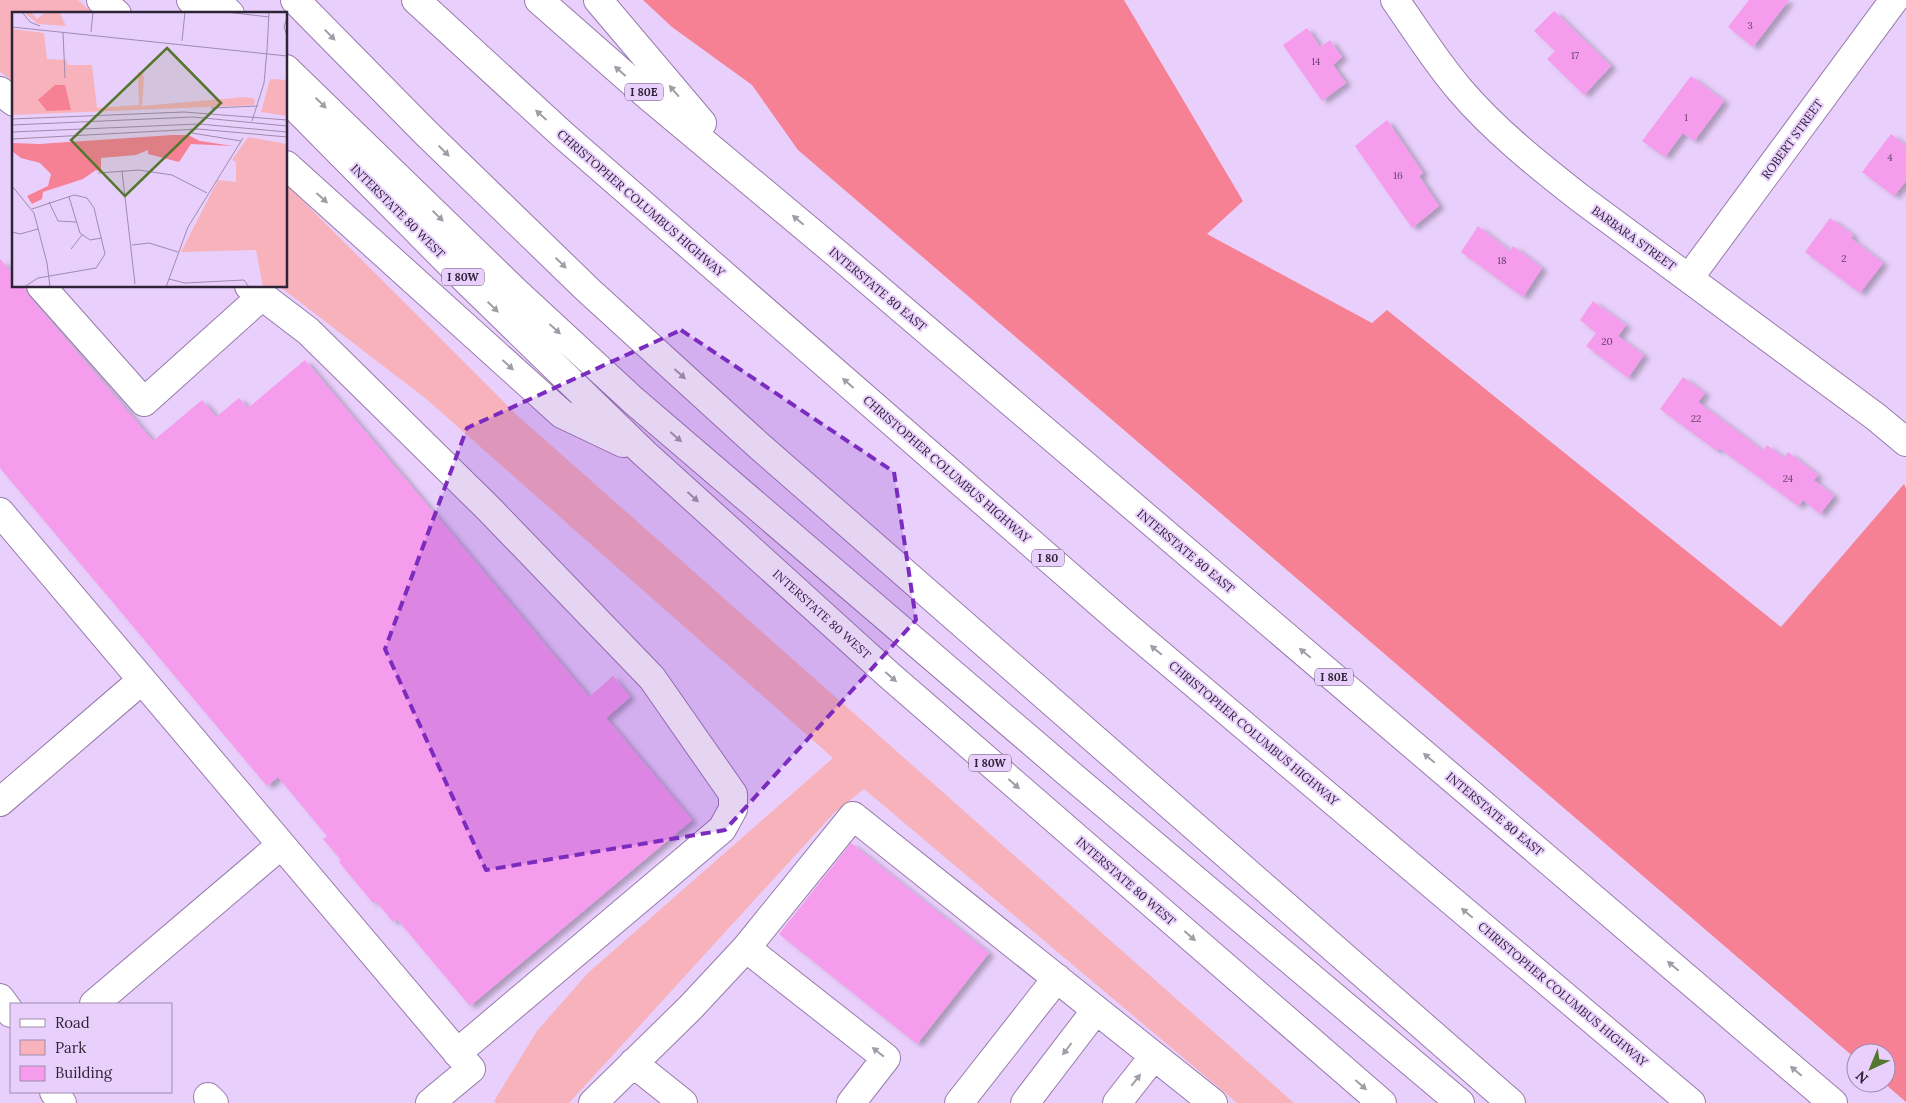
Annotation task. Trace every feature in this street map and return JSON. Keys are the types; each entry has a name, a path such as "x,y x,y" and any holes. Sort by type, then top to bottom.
{"main road":[{"path":"101,0 115,12"},
{"path":"191,0 202,12"},
{"path":"216,0 228,12"},
{"path":"296,0 425,132 588,290 735,424 1511,1103"},
{"name":"CHRISTOPHER COLUMBUS HIGHWAY","path":"416,0 564,135 1124,624 1691,1103"},
{"name":"INTERSTATE 80 EAST","path":"539,0 647,95 752,181 1833,1103"},
{"path":"598,0 651,65 752,181"},
{"name":"BARBARA STREET","path":"1395,0 1460,90 1497,128 1542,169 1876,417 1906,442"},
{"name":"ROBERT STREET","path":"1689,278 1894,0"},
{"path":"288,71 516,292 634,401 1066,771 1460,1103"},
{"name":"INTERSTATE 80 WEST","path":"288,100 468,282 644,453 889,675 1382,1103"},
{"path":"288,167 562,414 644,453"},
{"path":"43,288 144,402 255,291 308,331 489,509 652,678 733,794 733,809 722,829 457,1052"},
{"path":"2,517 471,1069 430,1103"},
{"path":"0,802 142,680"},
{"path":"592,1103 690,1008 746,948 853,816 1213,1103"},
{"path":"95,1003 281,845"},
{"path":"746,948 886,1058 851,1103"},
{"path":"959,1103 1057,978"},
{"path":"0,998 10,1011"},
{"path":"1025,1103 1096,1010"},
{"path":"1118,1103 1154,1056"},
{"path":"632,1063 683,1103"}],"highlighted area":[{"path":"681,330 894,472 916,620 725,830 486,870 385,649 467,428"}],"green space":[{"path":"0,0 78,0 92,12 12,12 12,81 0,72"},
{"path":"288,186 518,416 1294,1103 1237,1103 864,789 833,814 569,1103 496,1103 494,1101 537,1031 588,973 833,758 425,398 282,288 288,288"}],"shaded area":[{"path":"643,0 1124,0 1243,201 1207,234 1372,323 1387,310 1781,627 1904,484 1906,489 1906,1102 1896,1093 1896,1043 1846,1043 1846,1050 798,150 752,85 672,27"}],"building":[{"path":"1749,0 1789,0 1753,47 1728,27"},
{"path":"1554,11 1611,66 1584,95 1547,59 1555,51 1534,31"},
{"path":"1307,28 1320,47 1330,40 1342,57 1333,65 1346,83 1322,101 1283,45"},
{"path":"1691,76 1724,101 1694,141 1683,133 1665,157 1642,141"},
{"path":"1387,120 1423,173 1419,176 1439,206 1412,228 1355,146"},
{"path":"1891,134 1906,146 1906,181 1894,196 1862,172"},
{"path":"1830,218 1853,235 1851,238 1883,263 1860,293 1805,252"},
{"path":"1478,226 1510,251 1513,246 1542,268 1523,297 1461,252"},
{"path":"0,259 12,273 12,288 24,288 153,441 202,400 216,417 239,398 248,408 305,360 589,697 613,676 630,697 606,718 692,820 470,1006 397,919 393,922 376,901 373,903 339,862 341,860 323,839 327,836 278,777 267,786 0,468"},
{"path":"1593,301 1626,325 1618,336 1644,355 1628,378 1586,346 1596,333 1580,320"},
{"path":"1683,377 1705,393 1698,402 1763,451 1767,445 1784,458 1788,452 1818,475 1814,480 1834,496 1820,514 1803,500 1798,506 1719,448 1717,451 1660,409"},
{"path":"851,843 989,953 917,1044 779,934"}]}
